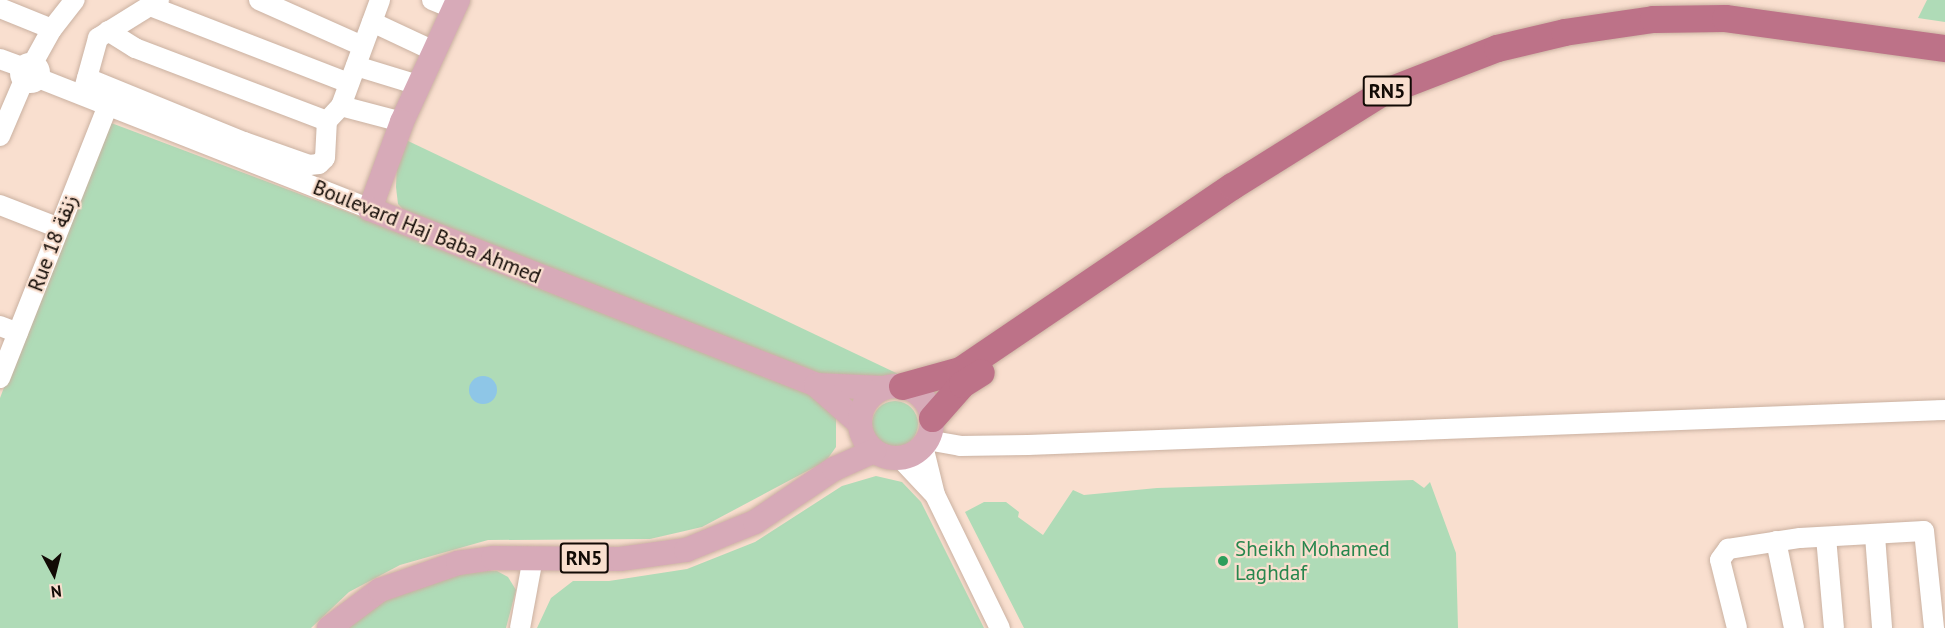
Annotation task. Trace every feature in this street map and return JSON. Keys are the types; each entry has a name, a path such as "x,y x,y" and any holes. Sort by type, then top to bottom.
{"highway":[{"name":"RN5","path":"892,387 960,370 1232,186 1381,93 1497,48 1564,32 1653,19 1725,18 1945,48"},
{"name":"RN5","path":"928,432 962,384 1312,153 1396,101 1472,71 1604,39 1674,33 1789,42 1945,63"}],"main road":[{"path":"370,209 402,122 434,51 448,3"},
{"name":"Boulevard Haj Baba Ahmed","path":"370,209 816,385"},
{"path":"816,385 892,387 922,397 928,432"},
{"path":"816,385 859,426 874,451 900,458"},
{"name":"RN5","path":"834,469 859,426 865,402 892,387"},
{"name":"RN5","path":"900,458 928,432"},
{"name":"RN5","path":"329,628 380,590 429,571 493,558 620,559 686,550 755,522 834,469 874,451"}],"street":[{"path":"0,136 29,72 52,29 75,0"},
{"path":"260,0 360,45"},
{"path":"81,97 98,38 155,3 352,74 418,85"},
{"path":"87,78 309,165 319,164 325,158 327,121 341,106 371,7 434,51"},
{"path":"0,8 52,29"},
{"path":"108,31 135,48 327,121"},
{"name":"Boulevard Haj Baba Ahmed","path":"0,59 107,108 370,209"},
{"path":"341,106 402,122"},
{"name":"Rue 18 زنقة","path":"0,378 9,330 59,228 107,108"},
{"path":"1,210 59,228"},
{"path":"935,495 928,432 960,446 1945,410"},
{"path":"900,458 935,495 1000,628"},
{"path":"1737,628 1720,560 1737,546 1776,541 1924,531 1938,625"},
{"path":"1875,536 1882,628"},
{"path":"1826,537 1834,628"},
{"path":"1776,541 1794,628"},
{"path":"520,628 533,558"}],"green space":[{"path":"1927,0 1945,0 1945,22 1918,18"},
{"path":"106,121 406,234 811,394 836,416 836,447 826,461 702,527 650,539 488,540 400,565 349,592 311,628 0,628 0,398"},
{"path":"406,140 913,381 829,381 414,221 398,204 396,187 397,160"},
{"path":"895,401 911,408 918,424 911,440 895,447 879,440 872,424 879,408"},
{"path":"876,476 902,482 921,502 984,628 537,628 551,598 573,581 609,581 687,569 755,542 842,486"},
{"name":"Sheikh Mohamed Laghdaf","path":"1413,480 1424,488 1430,482 1456,553 1458,628 1024,628 965,512 984,502 1006,502 1019,512 1018,517 1043,535 1073,490 1084,495 1157,488"},
{"path":"478,571 497,571 508,577 516,590 506,628 348,628 387,599 424,582"}],"water":[{"path":"483,376 493,380 497,390 493,400 483,404 473,400 469,390 473,380"}],"place":[{"name":"Sheikh Mohamed Laghdaf","path":"1223,561"}]}
